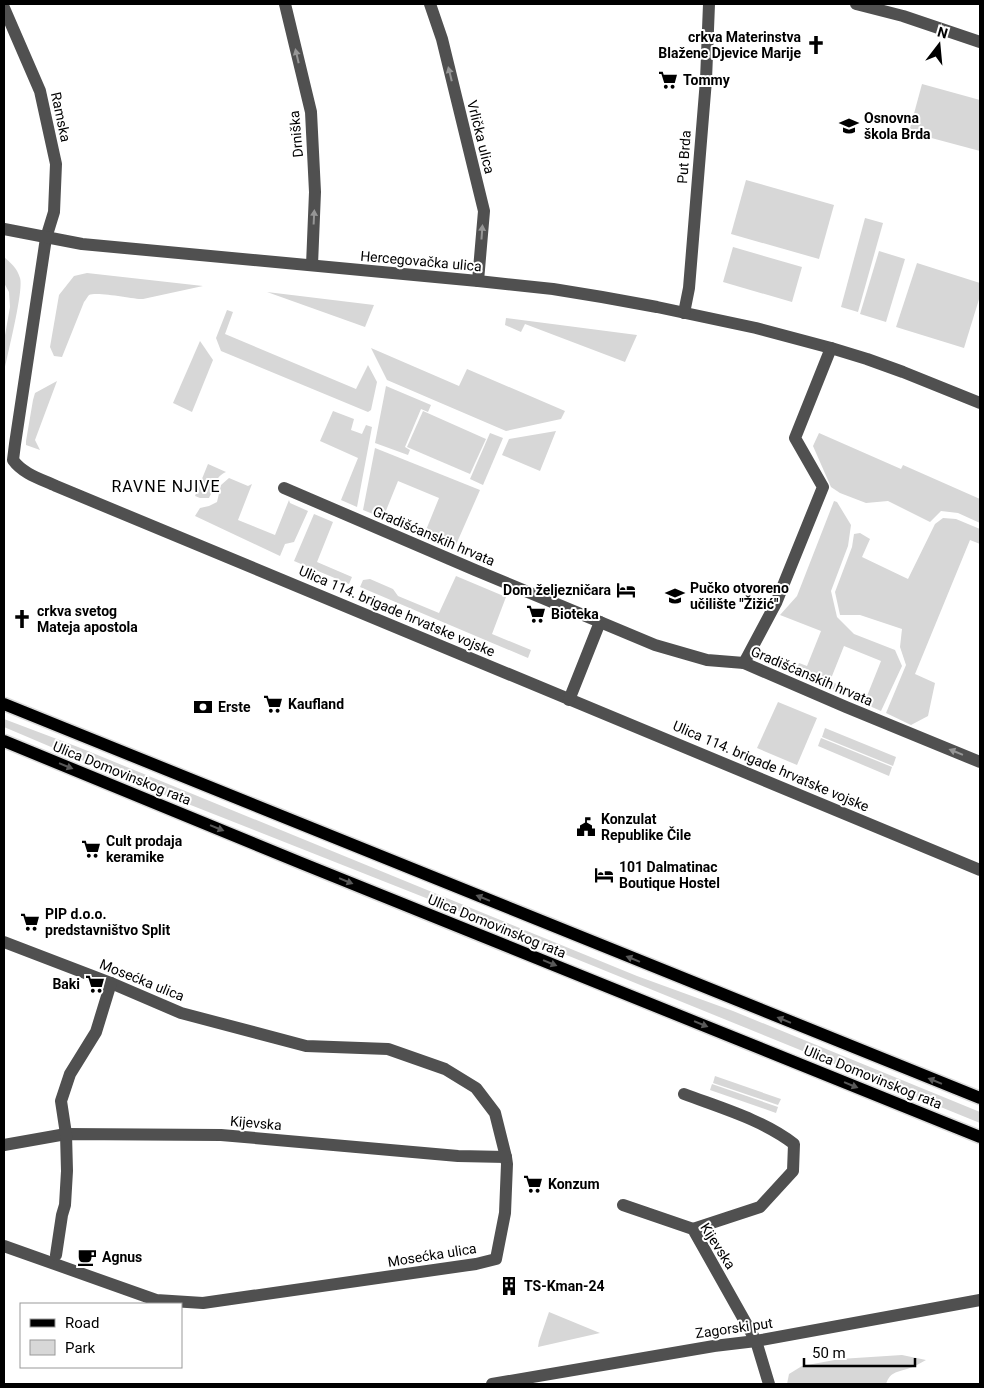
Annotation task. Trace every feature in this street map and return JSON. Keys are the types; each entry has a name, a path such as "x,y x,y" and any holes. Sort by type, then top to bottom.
{"main road":[{"name":"Ulica Domovinskog rata","path":"4,704 980,1098"},
{"name":"Ulica Domovinskog rata","path":"4,741 980,1137"}],"street":[{"name":"Drniška","path":"284,4 311,112 315,192 312,265"},
{"name":"Vrlička ulica","path":"430,4 442,39 484,211 478,281"},
{"name":"Put Brda","path":"684,313 689,288 706,80 709,4"},
{"path":"856,4 903,16 980,42"},
{"name":"Ramska","path":"4,8 40,91 56,164 54,212 46,238"},
{"name":"Hercegovačka ulica","path":"4,229 82,244 478,281 552,289 602,297 756,328 831,348 894,369 980,403"},
{"name":"Ulica 114. brigade hrvatske vojske","path":"46,238 13,460 26,472 980,870"},
{"path":"744,663 776,603 823,487 795,438 831,348"},
{"name":"Gradišćanskih hrvata","path":"284,488 655,645 707,660 744,663 980,762"},
{"path":"569,700 600,622"},
{"name":"Mosećka ulica","path":"4,942 111,983 181,1013 306,1046 388,1049 445,1069 476,1088 495,1113 506,1157 505,1213 496,1260 476,1264 203,1303 156,1300 4,1246"},
{"path":"56,1255 65,1205 67,1172 66,1134 62,1101 70,1074 96,1032 111,983"},
{"path":"684,1094 780,1133 794,1144 793,1171 760,1207 692,1229"},
{"name":"Kijevska","path":"4,1145 66,1134 221,1135 458,1156 506,1157"},
{"name":"Kijevska","path":"623,1205 692,1229 756,1341 769,1384"},
{"name":"Zagorski put","path":"492,1384 714,1346 756,1341 980,1300"}],"green space":[{"path":"922,84 980,100 980,151 909,132"},
{"path":"746,180 834,205 819,259 731,234"},
{"path":"865,218 883,223 858,312 841,307"},
{"path":"733,247 802,267 792,302 723,282"},
{"path":"879,251 905,259 886,322 860,314"},
{"path":"4,257 17,271 21,285 4,373 4,341 10,307 9,292 4,283"},
{"path":"917,263 980,283 980,296 964,348 896,327"},
{"path":"87,273 203,286 143,299 99,294 89,295 84,302 62,357 54,356 50,347 59,295 74,276"},
{"path":"267,292 374,305 365,327"},
{"path":"227,310 233,312 225,334 356,389 368,365 377,382 371,410 368,412 221,351 216,338"},
{"path":"506,318 637,335 625,362 525,324 521,332 505,325"},
{"path":"200,341 213,360 192,412 173,403"},
{"path":"371,348 459,386 467,369 565,411 561,419 506,431 387,380"},
{"path":"57,381 35,440 40,450 26,445 35,393"},
{"path":"386,386 431,405 428,412 421,409 405,447 410,450 408,455 375,443"},
{"path":"333,411 354,419 351,430 362,434 366,425 372,427 357,507 341,500 358,458 320,441"},
{"path":"423,411 486,439 470,474 407,447"},
{"path":"556,431 540,471 502,455 509,439"},
{"path":"490,433 503,438 483,485 470,479"},
{"path":"819,433 901,469 903,465 980,499 980,523 958,513 941,511 930,522 888,501 866,503 840,493 831,487 813,446"},
{"path":"375,448 480,490 455,547 424,535 439,498 398,481 383,518 363,510"},
{"path":"208,464 226,472 217,480 209,498 200,498 195,496"},
{"path":"229,478 248,486 252,484 238,520 275,535 289,500 290,503 308,511 294,542 285,544 280,556 195,516 200,508 217,502 221,485"},
{"path":"834,501 837,502 851,525 848,546 831,591 837,617 854,634 895,650 902,666 881,711 858,701 861,694 867,696 881,661 844,646 830,681 843,687 841,693 796,672 799,663 807,666 821,631 780,615 797,596"},
{"path":"314,514 333,522 317,562 352,577 349,584 294,561"},
{"path":"943,518 956,519 980,529 980,544 970,540 915,674 935,683 928,716 911,725 886,713 906,665 900,647 902,629 860,615 840,615 835,592 852,547 854,534 860,533 870,539 862,557 908,579 935,524"},
{"path":"456,576 506,597 492,634 531,650 528,658 360,587 363,580 370,579 393,589 398,596 439,613"},
{"path":"778,702 817,718 797,765 757,748"},
{"path":"4,719 78,747 637,976 733,1011 980,1112 980,1123 431,900 150,789 4,727"},
{"path":"825,728 896,757 893,766 822,737"},
{"path":"821,738 892,767 889,776 818,746"},
{"path":"715,1076 781,1099 778,1105 713,1083"},
{"path":"712,1084 778,1107 776,1113 710,1090"},
{"path":"549,1312 600,1333 538,1347"},
{"path":"902,1355 926,1360 894,1373 886,1384 787,1384 789,1374 802,1366 840,1359"}],"place":[{"name":"crkva Materinstva Blažene Djevice Marije","path":"816,45"},
{"name":"Tommy","path":"668,80"},
{"name":"Osnovna škola Brda","path":"849,126"},
{"name":"Dom željezničara","path":"626,590"},
{"name":"Pučko otvoreno učilište \"Žižić\"","path":"675,596"},
{"name":"Bioteka","path":"536,614"},
{"name":"crkva svetog Mateja apostola","path":"22,619"},
{"name":"Kaufland","path":"273,704"},
{"name":"Erste","path":"203,707"},
{"name":"Konzulat Republike Čile","path":"586,827"},
{"name":"Cult prodaja keramike","path":"91,849"},
{"name":"101 Dalmatinac Boutique Hostel","path":"604,875"},
{"name":"PIP d.o.o. predstavništvo Split","path":"30,922"},
{"name":"Baki","path":"95,984"},
{"name":"Konzum","path":"533,1184"},
{"name":"Agnus","path":"87,1257"},
{"name":"TS-Kman-24","path":"509,1286"}],"district":[{"name":"RAVNE NJIVE","path":"166,486"}]}
